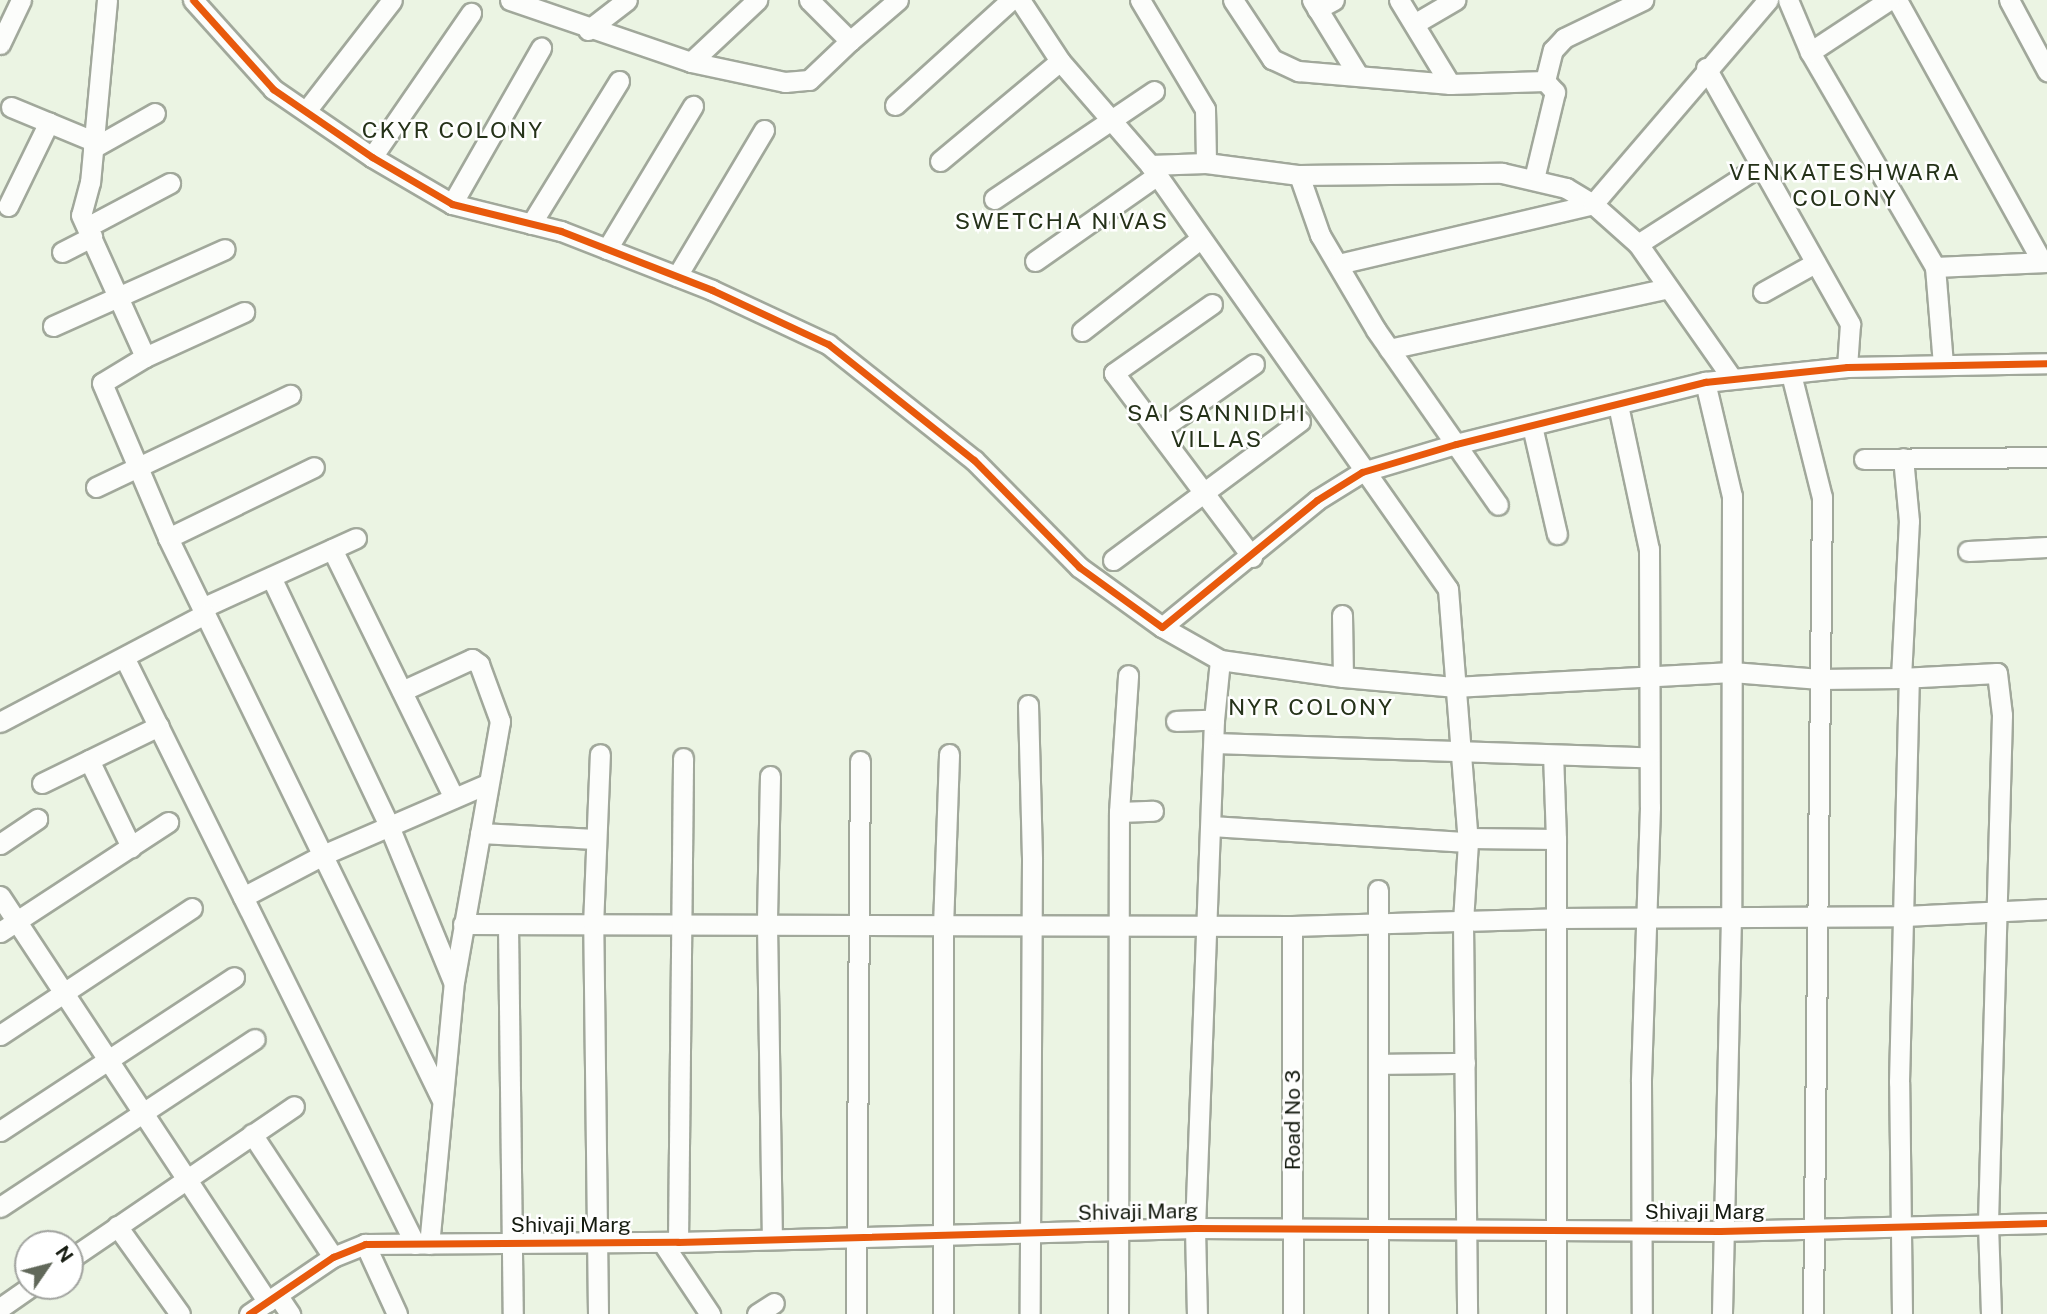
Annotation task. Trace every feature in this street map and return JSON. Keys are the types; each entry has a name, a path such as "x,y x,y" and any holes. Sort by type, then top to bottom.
{"street":[{"path":"0,44 22,0"},
{"path":"107,0 93,145 81,215 145,356"},
{"path":"193,0 273,89 372,157 452,204 530,224 607,249 677,276 828,344 974,460 1079,567 1162,627 1220,660 1343,677 1454,687 1732,672 1820,679 1997,673 2001,715 1987,1224 1991,1314"},
{"path":"306,111 392,0"},
{"path":"510,0 589,30 691,62 800,83 898,0"},
{"path":"589,30 627,0"},
{"path":"691,62 757,0"},
{"path":"809,0 850,41"},
{"path":"895,105 1011,0"},
{"path":"1020,0 1060,61 1111,116 1153,170 1362,472 1448,589 1468,840 1463,922 1467,1314"},
{"path":"1140,0 1205,109 1206,163"},
{"path":"1233,0 1272,59 1282,66 1450,84 1545,81 1555,92 1534,179"},
{"path":"1399,0 1450,84"},
{"path":"1413,24 1455,0"},
{"path":"1545,81 1553,50 1564,38 1643,0"},
{"path":"1338,264 1593,205 1706,68 1768,0"},
{"path":"1788,0 1810,52 1935,267 1943,364"},
{"path":"1810,52 1889,0"},
{"path":"1897,0 2044,262 1935,267"},
{"path":"2009,0 2046,68"},
{"path":"1321,3 1358,75"},
{"path":"372,157 471,13"},
{"path":"452,204 541,48"},
{"path":"940,161 1060,61"},
{"path":"1706,68 1850,324 1847,367"},
{"path":"530,224 619,81"},
{"path":"993,199 1111,116 1154,91"},
{"path":"607,249 693,106"},
{"path":"11,107 49,122 93,145"},
{"path":"93,145 155,113"},
{"path":"8,206 49,122"},
{"path":"677,276 764,130"},
{"path":"1035,261 1153,170 1206,163 1299,175 1502,173 1566,188 1593,205 1638,244 1665,289 1732,378"},
{"path":"1638,244 1761,165"},
{"path":"1299,175 1321,235 1389,349 1498,505"},
{"path":"62,252 170,183"},
{"path":"1082,331 1200,239"},
{"path":"53,326 225,249"},
{"path":"1763,292 1815,262"},
{"path":"1389,349 1665,289"},
{"path":"1212,304 1114,373 1252,557"},
{"path":"244,312 145,356 102,383 168,538 325,854 441,1098"},
{"path":"1162,627 1252,557 1317,500 1362,472 1456,444 1705,382 1847,367 2047,363"},
{"path":"1158,431 1254,364"},
{"path":"1791,374 1822,497 1813,1314"},
{"path":"1705,382 1732,496 1731,916 1720,1231 1722,1314"},
{"path":"96,487 290,395"},
{"path":"1618,405 1649,549 1649,757 1643,920 1642,1314"},
{"path":"1113,560 1300,421"},
{"path":"1532,426 1557,534"},
{"path":"1864,459 2047,457"},
{"path":"1902,1314 1903,1225 1899,1082 1909,521 1903,458"},
{"path":"168,538 314,467"},
{"path":"0,722 125,659 203,611 356,538"},
{"path":"1968,551 2047,547"},
{"path":"332,549 454,798"},
{"path":"271,577 389,826 454,981"},
{"path":"1342,615 1343,677"},
{"path":"125,659 243,897 422,1244"},
{"path":"402,691 463,660 479,664 500,720 454,981 422,1244"},
{"path":"1197,1314 1195,1228 1216,743 1214,720 1220,660"},
{"path":"1118,1314 1116,1229 1122,926 1119,812 1128,675"},
{"path":"1028,705 1030,1314"},
{"path":"1176,722 1214,720"},
{"path":"42,783 159,726"},
{"path":"1216,743 1461,754 1649,757"},
{"path":"597,1314 593,926 600,754"},
{"path":"943,1314 943,927 949,754"},
{"path":"1553,755 1557,918 1556,1314"},
{"path":"683,758 683,925 670,1242 707,1313"},
{"path":"89,760 131,846"},
{"path":"856,1314 856,926 860,761"},
{"path":"770,776 767,924 772,1239"},
{"path":"243,897 325,854 487,784"},
{"path":"1119,812 1153,811"},
{"path":"0,844 37,819"},
{"path":"0,932 168,822"},
{"path":"1211,826 1468,840 1556,839"},
{"path":"480,832 595,839"},
{"path":"1378,890 1378,1314"},
{"path":"0,896 62,995 108,1058 187,1179 273,1299 290,1314"},
{"path":"0,1035 192,908"},
{"path":"463,924 1208,927 1557,918 1643,920 1818,914 1904,916 2047,909"},
{"path":"508,925 513,1314"},
{"name":"Road No 3","path":"1293,926 1293,1314"},
{"path":"0,1131 234,977"},
{"path":"0,1207 255,1039"},
{"path":"1380,1064 1465,1063"},
{"path":"84,1249 295,1106"},
{"path":"253,1134 333,1257"},
{"name":"Shivaji Marg","path":"249,1314 333,1257 365,1244 670,1242 1195,1228 1720,1231 2047,1223"},
{"path":"117,1226 180,1314"},
{"path":"365,1244 397,1314"},
{"path":"757,1314 774,1303"}],"cycle path":[{"path":"193,0 273,89 372,157 452,204 561,231 712,290 828,344 974,460 1079,567 1162,627 1317,500 1362,472 1456,444 1705,382 1847,367 2047,363"},
{"path":"249,1314 333,1257 365,1244 678,1242 1195,1228 1720,1231 2047,1223"}],"district":[{"name":"CKYR COLONY","path":"453,130"},
{"name":"VENKATESHWARA COLONY","path":"1845,185"},
{"name":"SWETCHA NIVAS","path":"1062,221"},
{"name":"SAI SANNIDHI VILLAS","path":"1217,426"},
{"name":"NYR COLONY","path":"1311,707"}]}
